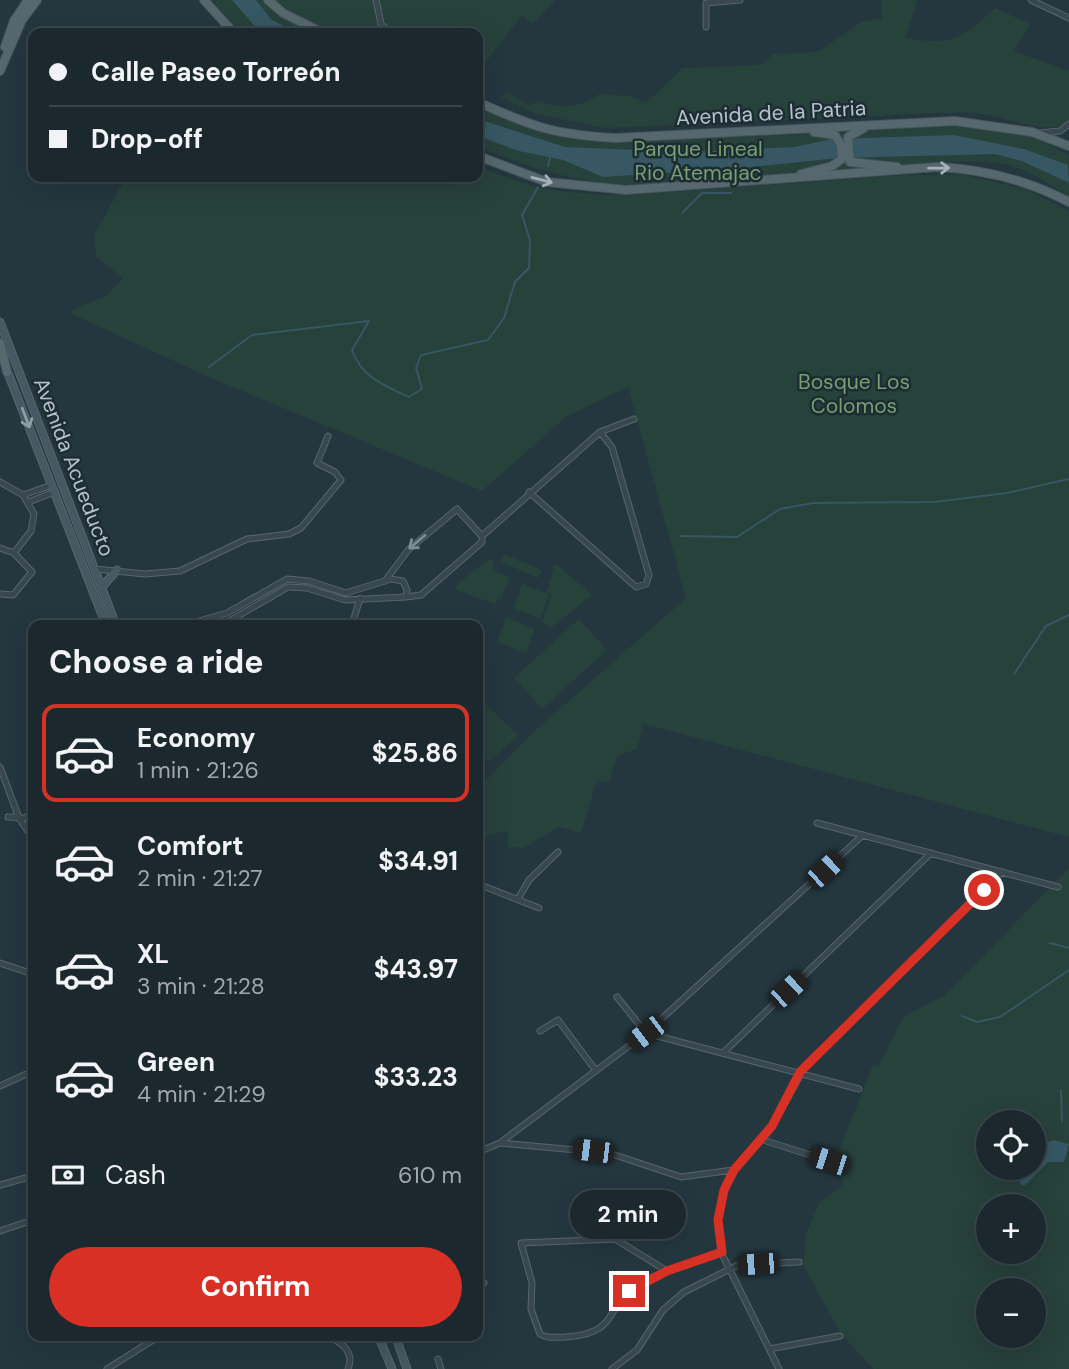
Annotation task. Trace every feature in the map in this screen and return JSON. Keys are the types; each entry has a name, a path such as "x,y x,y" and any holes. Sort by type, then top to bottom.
{"main road":[{"path":"0,67 14,21 28,0"},
{"path":"0,67 22,20 37,0"},
{"path":"204,0 230,28"},
{"path":"210,0 225,23"},
{"path":"268,0 283,13 313,28"},
{"name":"Avenida de la Patria","path":"483,104 520,121 574,136 616,138 967,122 1032,132 1069,146"},
{"path":"887,125 862,128 848,137 850,162 888,164 904,169"},
{"path":"769,129 835,135 841,145 842,159 789,179"},
{"path":"483,158 513,172 582,188 626,190 904,169 964,168 1002,175 1041,187 1069,202"},
{"name":"Avenida Acueducto","path":"0,322 114,620"},
{"path":"0,343 8,372"},
{"name":"Avenida Acueducto","path":"0,354 104,620"},
{"path":"102,587 117,570"},
{"path":"380,1341 392,1369"},
{"path":"397,1341 407,1369"}],"street":[{"path":"376,0 383,26"},
{"path":"706,27 706,3 740,0"},
{"path":"1031,0 1069,18"},
{"path":"1032,132 1053,133 1069,124"},
{"path":"231,620 280,590 296,587 333,598 421,595 479,547 482,536 528,492 600,432 634,419"},
{"path":"528,492 636,587 646,584 649,575 612,447 600,432"},
{"path":"94,569 145,575 180,572 247,539 289,534 301,528 341,480 335,472 317,463 328,436"},
{"path":"0,482 23,495 34,514 34,526 15,553"},
{"path":"23,495 53,489"},
{"path":"29,502 53,489"},
{"path":"384,582 409,549 457,509 482,536"},
{"path":"0,548 15,553 31,569 32,576 13,596 0,594"},
{"path":"210,620 227,613 277,582 296,579 335,592 358,591 384,582 403,581 407,590 406,597"},
{"path":"352,620 358,591"},
{"path":"261,592 266,598"},
{"path":"0,767 19,818 28,832"},
{"path":"8,817 19,818 28,815"},
{"path":"817,823 1058,887"},
{"path":"483,1150 500,1143 646,1033 863,835"},
{"path":"517,899 529,880 558,852"},
{"path":"723,1053 931,853"},
{"path":"779,1369 722,1252 718,1233 720,1207 734,1170 763,1140 800,1072 1002,872"},
{"path":"483,886 539,908"},
{"path":"0,963 28,972"},
{"path":"617,997 646,1033 859,1089"},
{"path":"540,1031 558,1020 596,1071"},
{"path":"0,1086 28,1073"},
{"path":"763,1140 829,1161"},
{"path":"500,1143 609,1153 681,1177 734,1170"},
{"path":"0,1185 28,1177"},
{"path":"0,1231 28,1222"},
{"path":"667,1271 615,1239 521,1243 532,1283 531,1309 542,1337 587,1335 598,1331 608,1324 629,1291 667,1271 722,1252"},
{"path":"612,1369 637,1350 663,1310 676,1298 729,1268 799,1262"},
{"path":"769,1349 840,1336"},
{"path":"107,1369 151,1341"},
{"path":"336,1341 349,1351 348,1369"},
{"path":"438,1359 441,1369"}],"green space":[{"path":"213,0 265,0 310,28 234,28"},
{"path":"274,0 555,0 533,24 522,15 483,66 483,28 323,28 303,20"},
{"path":"882,0 917,0 906,38 935,41 955,38 974,27 995,8 1030,24 1014,51 1069,71 1069,122 1060,126 1040,127 982,114 943,113 605,128 536,114 500,97 507,92 527,105 541,101 555,106 571,106 586,102 599,94 630,96 646,103 683,68 761,65 773,54 818,52 861,22 882,18"},
{"name":"Parque Lineal Rio Atemajac","path":"483,105 532,128 592,140 842,133 957,123 1035,137 1069,155 1069,197 1017,168 977,161 667,185 612,184 572,178 534,168 483,149"},
{"name":"Bosque Los Colomos","path":"483,168 516,181 553,190 610,195 903,175 961,174 1026,189 1069,211 1069,837 644,724 637,749 617,756 609,783 597,780 581,833 558,827 524,848 508,847 508,833 504,831 483,837 483,783 538,728 686,598 628,387 567,416 482,491 204,375 68,312 106,296 123,278 96,257 94,236 123,182 483,182"},
{"path":"504,554 542,570 538,578 501,562"},
{"path":"490,559 494,563 492,570 510,577 501,599 498,598 495,604 456,590 457,584"},
{"path":"555,563 592,595 552,627 542,622 552,594 547,592"},
{"path":"522,584 549,594 541,619 513,608"},
{"path":"506,617 535,629 526,653 497,642"},
{"path":"579,619 607,650 542,709 514,678"},
{"path":"483,702 518,735 490,762 483,755"},
{"path":"1069,868 1069,1369 873,1369 841,1334 803,1265 806,1234 819,1203 844,1185 834,1163 873,1065 878,1067 903,1017 945,995"}],"water":[{"path":"232,0 256,0 272,20 288,28 257,28"},
{"path":"483,121 565,147 688,152 794,147 832,139 954,135 1024,149 1068,165 1069,183 1022,161 995,154 838,158 744,168 603,177 563,160 519,151 483,138"},
{"path":"1054,1140 1069,1144 1064,1162 1046,1164 1046,1144"},
{"path":"1020,1180 1030,1180 1024,1186"}],"waterway":[{"path":"548,166 550,157"},
{"path":"209,367 252,335 369,321 352,350 356,359 375,380 409,397 422,389 416,368 421,355 488,340 504,318 515,282 529,268 530,240 522,215 538,187"},
{"path":"682,213 702,193 731,193"},
{"path":"680,536 737,537 780,509 813,503 934,502 1007,493 1069,479"},
{"path":"1014,674 1046,626 1069,615"},
{"path":"1050,943 1069,948"},
{"path":"962,1016 977,1022 1000,1017 1069,970"},
{"path":"1061,1090 1062,1121"}],"route":[{"path":"629,1291 667,1271 691,1265 722,1252 718,1220 724,1190 734,1170 763,1140 800,1072 984,890"}]}
